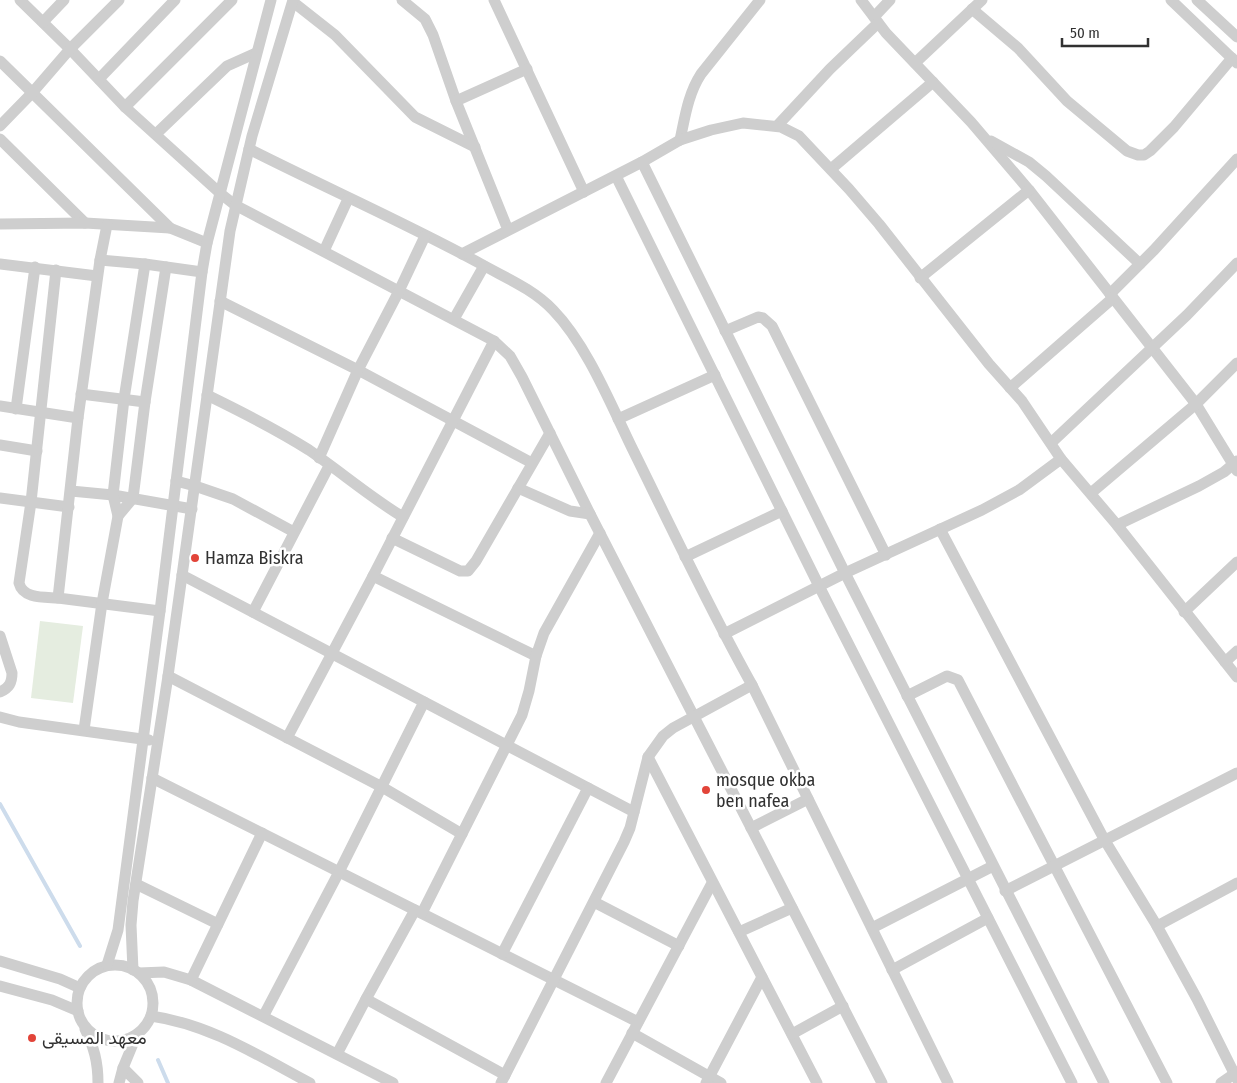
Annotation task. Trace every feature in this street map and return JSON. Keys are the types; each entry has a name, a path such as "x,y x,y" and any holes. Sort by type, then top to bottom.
{"street":[{"path":"20,0 125,107 221,194 235,204 454,319 494,341 503,349 518,368 590,514 882,1083"},
{"path":"43,22 64,0"},
{"path":"0,126 70,49 119,0"},
{"path":"99,79 175,0"},
{"path":"125,107 232,0"},
{"path":"107,966 118,930 207,242 270,0"},
{"path":"402,0 425,19 434,36 456,101 508,230"},
{"path":"494,0 584,192"},
{"path":"680,140 687,103 693,86 700,74 760,0"},
{"path":"861,0 876,20 985,138 1029,190 1196,404 1236,465 1199,486 1117,525"},
{"path":"777,126 876,20 890,0"},
{"path":"915,63 982,0"},
{"path":"972,9 1018,48 1067,101 1127,151 1144,155 1174,127 1234,61 1171,0"},
{"path":"1196,0 1237,37"},
{"path":"82,1023 90,1032 101,1039 113,1041 126,1040 146,1026 154,1004 152,992 147,982 136,971 131,925 136,884 168,676 230,230 249,150 293,1 334,35 415,117 475,147"},
{"path":"156,134 227,66 256,53"},
{"path":"0,61 170,228"},
{"path":"456,101 527,69"},
{"path":"831,169 933,82"},
{"path":"462,254 616,176 680,140 711,130 743,123 777,126 799,136 879,224 920,278 1022,401 1061,459 1117,525 1237,677"},
{"path":"985,138 1029,162 1140,264"},
{"path":"0,139 85,223"},
{"path":"249,150 462,254 531,292 552,309 579,343 685,557 752,685 948,1083"},
{"path":"1010,388 1112,296 1237,159"},
{"path":"642,162 845,573 1104,1083"},
{"path":"616,176 819,586 1072,1083"},
{"path":"920,278 1029,190"},
{"path":"324,251 348,199"},
{"path":"0,214 5,224 85,223 170,228 207,242"},
{"path":"58,598 81,394 97,276 107,225"},
{"path":"319,458 358,370 425,236"},
{"path":"100,260 202,272"},
{"path":"1050,443 1187,315 1237,263"},
{"path":"0,264 97,276"},
{"path":"84,730 102,603 118,516 113,495 124,399 145,264"},
{"path":"454,319 484,266"},
{"path":"16,409 36,267"},
{"path":"118,516 133,498 145,402 166,267"},
{"path":"56,270 37,451 20,586 28,595 160,611"},
{"path":"220,301 358,370 532,463"},
{"path":"725,331 758,318 763,318 772,326 886,555"},
{"path":"287,738 494,341"},
{"path":"1091,493 1196,404 1237,363"},
{"path":"618,419 715,375"},
{"path":"81,394 145,402"},
{"path":"207,395 263,422 319,458 403,517"},
{"path":"0,406 78,418"},
{"path":"392,538 460,571 468,571 476,561 550,433"},
{"path":"0,445 37,451"},
{"path":"724,634 845,573 982,510 1019,490 1061,459"},
{"path":"253,612 329,466"},
{"path":"176,481 233,499 294,532"},
{"path":"518,488 570,510 590,514"},
{"path":"71,490 133,498 192,509"},
{"path":"0,498 69,507"},
{"path":"685,557 782,511"},
{"path":"940,530 1104,839 1157,926 1236,1075 1221,1083"},
{"path":"337,1054 366,998 462,834 526,703 536,656 544,633 600,533"},
{"path":"1184,612 1237,562"},
{"path":"182,576 634,812"},
{"path":"373,576 536,656"},
{"path":"0,636 12,673 12,681 9,687 0,692"},
{"path":"1225,662 1237,651"},
{"path":"168,676 382,787 462,834"},
{"path":"907,696 947,676 958,680 1167,1083"},
{"path":"366,998 503,1079 624,842 648,757 663,736 693,716 752,685"},
{"path":"264,1016 424,702"},
{"path":"0,717 19,722 158,741"},
{"path":"648,757 792,1034 812,1080"},
{"path":"1005,891 1237,773"},
{"path":"152,778 638,1022"},
{"path":"502,954 588,788"},
{"path":"751,828 808,799"},
{"path":"191,980 262,833"},
{"path":"872,928 993,866"},
{"path":"606,1083 712,883"},
{"path":"1157,926 1237,883"},
{"path":"136,884 218,924"},
{"path":"594,902 678,946"},
{"path":"739,932 792,908"},
{"path":"892,970 988,918"},
{"path":"0,961 60,979 80,988"},
{"path":"98,1083 97,1058 94,1047 82,1023 77,999 80,988 87,977 96,970 118,965 136,971 164,972 191,980 393,1083"},
{"path":"707,1080 762,977"},
{"path":"0,986 52,1000 78,1011"},
{"path":"792,1034 843,1006"},
{"path":"151,1016 175,1019 213,1033 310,1083"},
{"path":"632,1033 707,1080 721,1083"},
{"path":"119,1083 137,1034"},
{"path":"123,1068 138,1083"}],"shaded area":[{"path":"40,621 83,626 73,703 31,698"}],"waterway":[{"path":"0,804 80,946"},
{"path":"158,1060 168,1083"}],"place":[{"name":"Hamza Biskra","path":"195,558"},
{"name":"mosque okba ben nafea","path":"706,790"},
{"name":"معهد المسيقى","path":"32,1038"}]}
